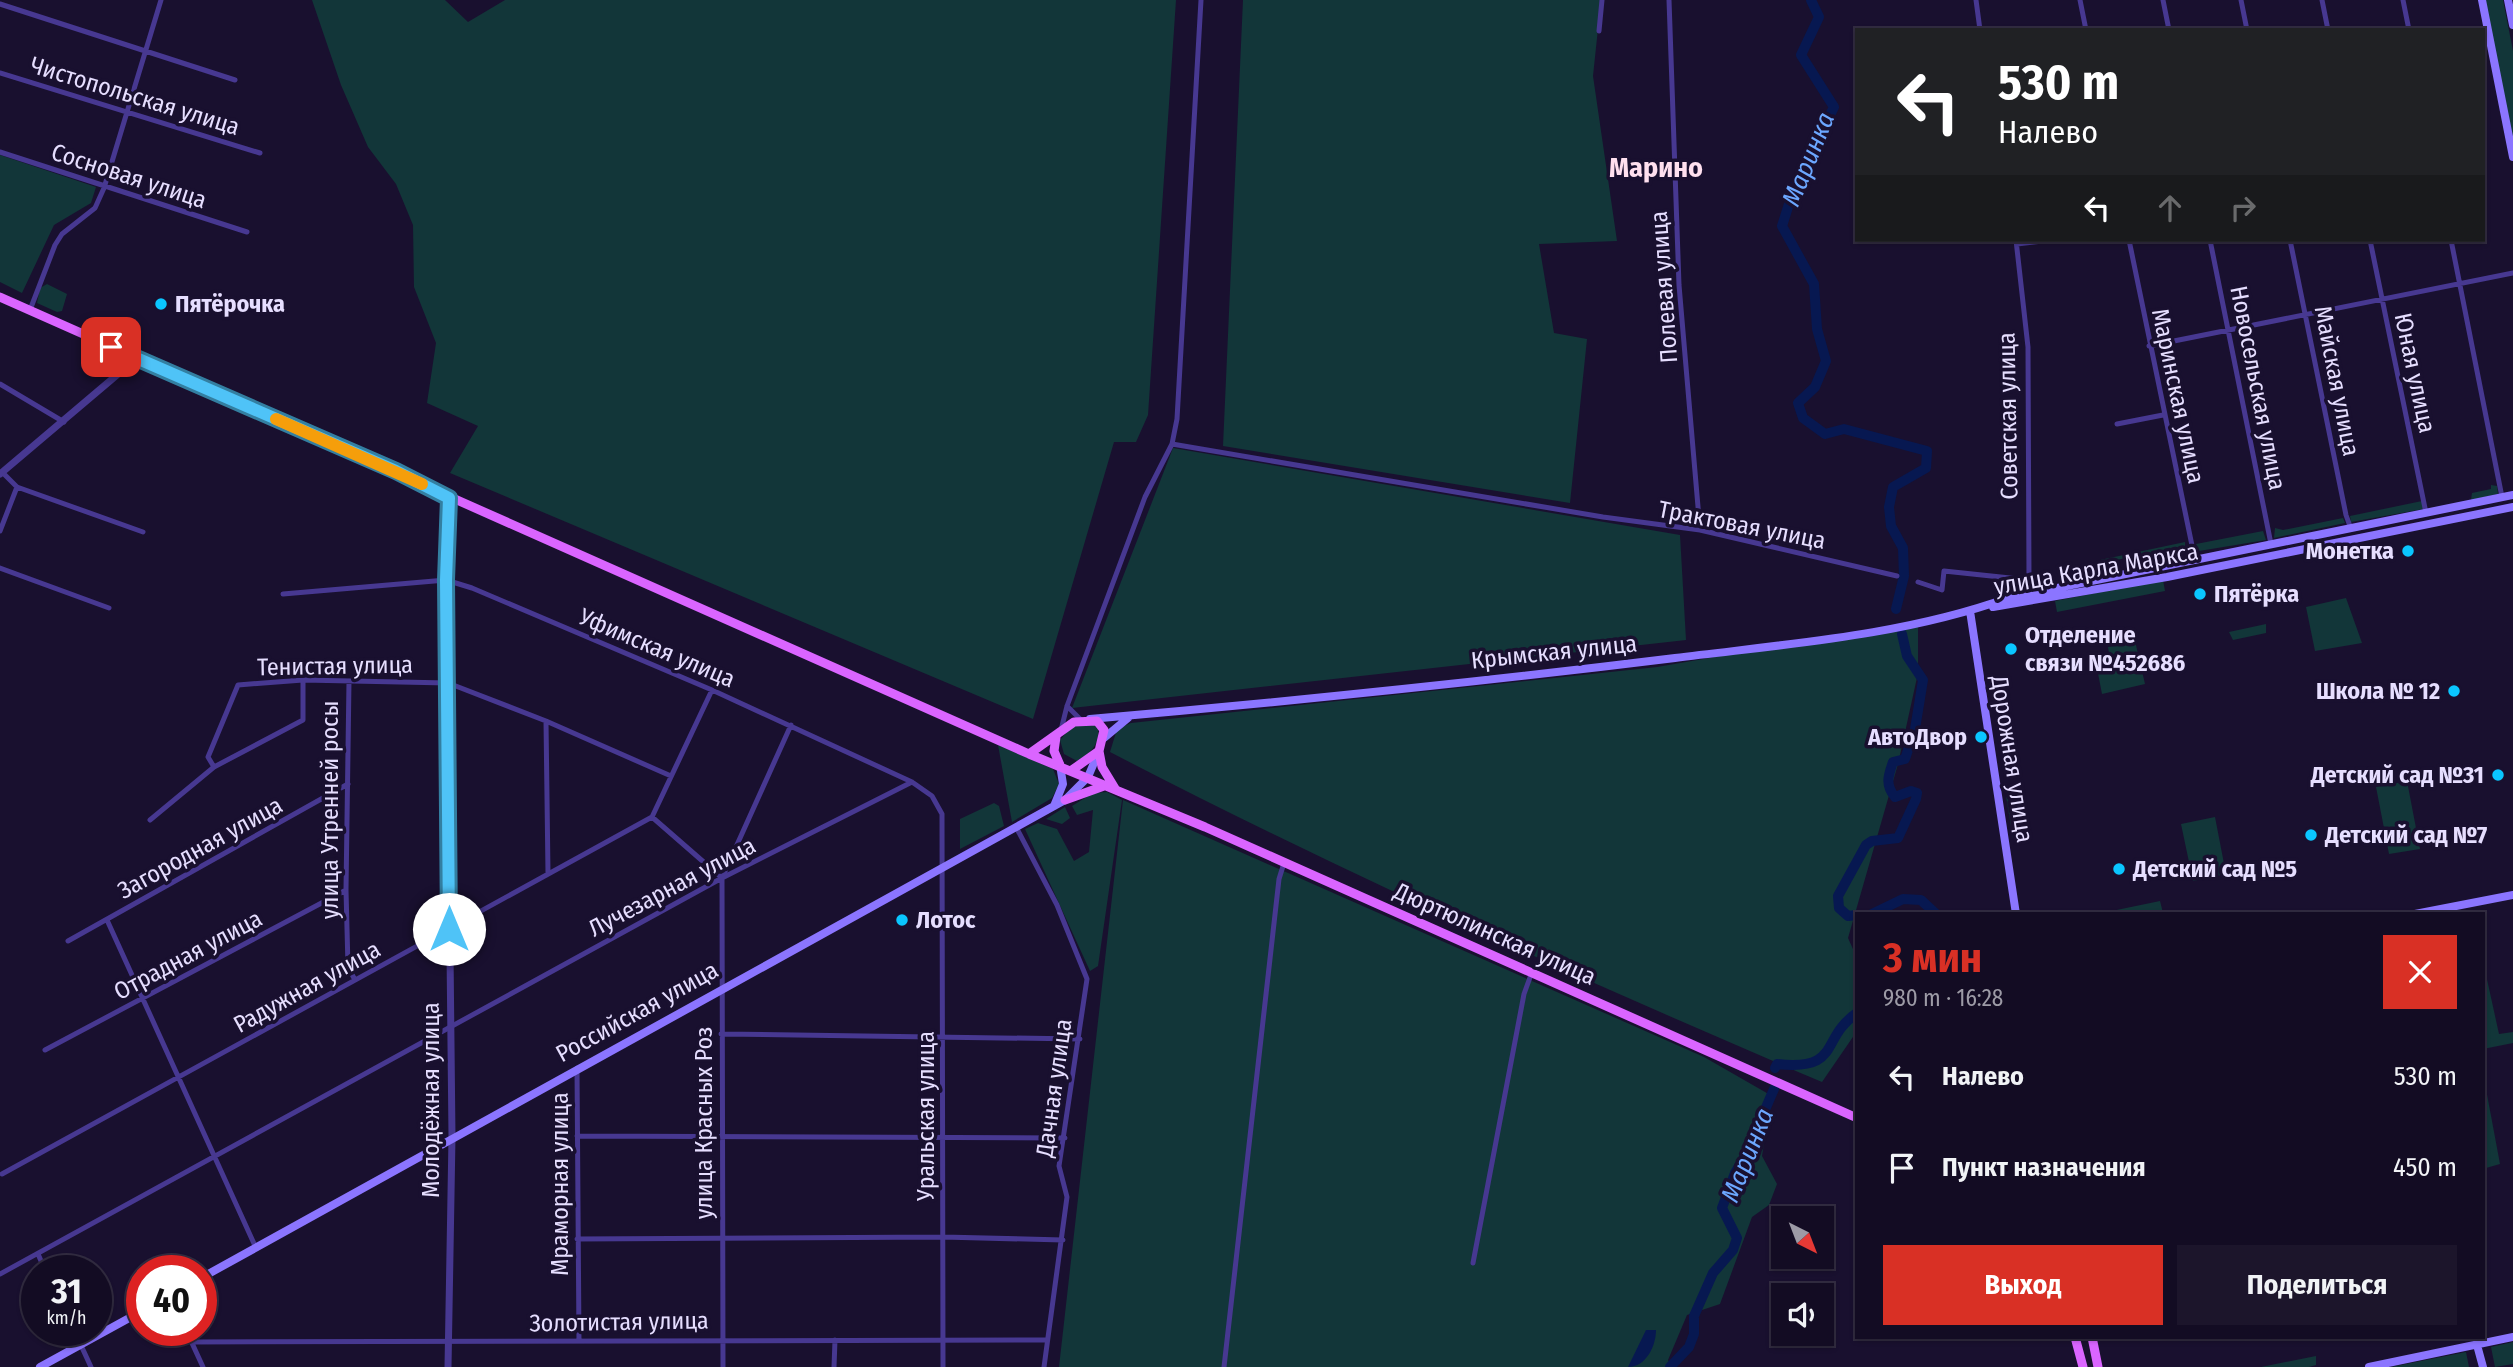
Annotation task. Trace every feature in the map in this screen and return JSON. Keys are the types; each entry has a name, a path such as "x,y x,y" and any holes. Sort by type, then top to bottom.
{"main road":[{"path":"2482,0 2513,157"},
{"path":"2508,0 2513,25"},
{"path":"0,297 1029,754 1072,770 1100,751"},
{"name":"улица Карла Маркса","path":"1973,610 2033,592 2513,495"},
{"name":"улица Карла Маркса","path":"1973,610 2231,564 2513,507"},
{"path":"2229,552 2231,564"},
{"name":"Крымская улица","path":"1085,720 1609,666 1803,642 1973,610"},
{"name":"Дорожная улица","path":"1973,610 2016,912"},
{"path":"1104,738 1121,722 1134,715"},
{"path":"1029,754 1059,733 1085,720 1102,725 1104,738 1088,777"},
{"path":"1054,806 1063,784 1054,744 1059,733"},
{"path":"1100,751 1102,767 1116,790"},
{"name":"Дюртюлинская улица","path":"1072,770 1855,1117"},
{"name":"Российская улица","path":"217,1269 723,986 1065,800 1088,777"},
{"path":"1065,800 1104,786 1116,790"},
{"path":"2425,912 2513,895"},
{"path":"2369,1367 2513,1337"},
{"path":"2076,1339 2083,1367"},
{"path":"2092,1339 2098,1367"},
{"path":"2477,1345 2483,1367"},
{"path":"40,1367 77,1346"}],"street":[{"path":"30,311 55,245 62,234 95,208 104,188 161,0"},
{"path":"1059,733 1066,706 1145,497 1172,444 1177,419 1201,0"},
{"path":"1599,31 1602,0"},
{"name":"Полевая улица","path":"1669,0 1679,285 1700,530"},
{"path":"1976,0 1980,28"},
{"path":"2080,0 2086,28"},
{"path":"2163,0 2169,28"},
{"path":"2241,0 2247,28"},
{"path":"2322,0 2328,28"},
{"path":"2403,0 2409,28"},
{"path":"0,4 144,53 235,80"},
{"name":"Чистопольская улица","path":"0,73 260,153"},
{"name":"Сосновая улица","path":"0,152 104,188 247,232"},
{"name":"Советская улица","path":"2016,242 2028,347 2025,426 2029,580 2033,592"},
{"name":"Маринская улица","path":"2129,242 2195,560"},
{"name":"Новосельская улица","path":"2210,242 2271,544"},
{"name":"Майская улица","path":"2290,242 2351,529"},
{"name":"Юная улица","path":"2370,242 2426,513"},
{"path":"2451,242 2502,497"},
{"path":"2149,346 2230,331 2305,312 2513,273"},
{"path":"137,358 1,473 17,488 143,531"},
{"path":"0,384 64,422"},
{"path":"2118,424 2163,415"},
{"name":"Трактовая улица","path":"1172,444 1579,513 1700,530 1897,576"},
{"path":"0,531 17,488"},
{"name":"Молодёжная улица","path":"448,1367 452,1137 446,580 449,498"},
{"path":"0,568 109,608"},
{"path":"1918,582 1942,590 1944,571 2029,580"},
{"name":"Уфимская улица","path":"283,593 446,580 472,588 712,690 912,782 932,796 942,814 943,866"},
{"path":"150,820 214,766 303,720 303,680"},
{"name":"Тенистая улица","path":"214,766 208,757 238,685 303,680 448,683 546,721 671,776"},
{"name":"улица Утренней росы","path":"349,681 346,890 348,967 355,980"},
{"path":"712,690 652,817 722,878"},
{"path":"1066,706 1085,720"},
{"path":"546,721 548,873"},
{"name":"улица Красных Роз","path":"723,1367 720,1138 722,878 791,725"},
{"name":"Лучезарная улица","path":"0,1274 722,878 912,782"},
{"name":"Загородная улица","path":"68,942 348,784"},
{"name":"Радужная улица","path":"2,1174 652,817"},
{"name":"Дачная улица","path":"1016,827 1057,905 1087,979 1059,1166 1067,1197 1044,1367"},
{"path":"1224,1367 1277,901 1284,863"},
{"name":"Уральская улица","path":"943,866 943,1367"},
{"name":"Отрадная улица","path":"45,1050 346,890"},
{"path":"107,920 256,1248"},
{"path":"1473,1264 1524,994 1532,972"},
{"path":"721,1034 944,1035 1080,1039"},
{"name":"Мраморная улица","path":"577,1068 579,1341"},
{"path":"577,1136 1065,1138"},
{"path":"577,1239 943,1237 1063,1240"},
{"path":"834,1367 835,1340"},
{"name":"Золотистая улица","path":"217,1342 1046,1340"},
{"path":"82,1346 91,1367"},
{"path":"193,1346 203,1367"}],"green space":[{"path":"312,0 445,0 468,22 505,0 1176,0 1148,415 1136,442 1114,442 1033,719 450,473 478,426 427,403 436,343 414,287 413,225 396,184 368,147 341,85"},
{"path":"1243,0 1601,0 1593,76 1617,241 1539,244 1554,333 1587,339 1570,503 1223,446"},
{"path":"2485,0 2503,0 2513,51 2513,139"},
{"path":"0,155 96,187 91,203 54,225 22,293 0,282"},
{"path":"47,284 67,294 62,311 57,312 37,303 40,288"},
{"path":"1173,448 1680,535 1686,640 1072,708"},
{"path":"2491,485 2497,486 2498,494 2471,500 2472,493 2491,489"},
{"path":"2422,501 2424,509 2351,522 2350,516"},
{"path":"2343,518 2345,523 2274,538 2275,528 2283,530"},
{"path":"2263,531 2266,540 2199,551 2196,544"},
{"path":"2185,542 2185,548 2104,562 2100,560"},
{"path":"2163,580 2165,591 2057,612 2055,601"},
{"path":"2346,598 2362,643 2315,651 2306,607"},
{"path":"1918,622 1918,673 1898,764 1848,938 1855,954 1855,1034 1822,1082 1463,924 1110,752 1117,729 1131,723 1657,667"},
{"path":"2266,624 2266,633 2233,640 2229,632"},
{"path":"2135,641 2145,684 2102,694 2096,663 2110,660 2108,647"},
{"path":"1085,721 1098,726 1098,738 1091,751 1077,761 1064,754 1060,740 1073,725"},
{"path":"998,745 1053,769 1059,784 1052,798 1012,822"},
{"path":"2407,781 2420,849 2389,854 2376,787"},
{"path":"1107,792 1122,800 1098,966 1090,971 1025,829 1038,823 1057,829 1074,861 1089,852 1093,810 1077,815 1072,806 1093,793"},
{"path":"2020,793 2027,836 2013,839 2006,796"},
{"path":"1123,800 1704,1057 1772,1096 1762,1156 1777,1184 1769,1205 1752,1217 1720,1304 1687,1315 1668,1360 1672,1367 1059,1367"},
{"path":"994,803 999,806 1004,826 960,849 960,819"},
{"path":"1065,807 1070,818 1062,824 1046,819"},
{"path":"2215,817 2226,874 2193,881 2181,824"},
{"path":"2160,901 2163,912 2107,912"},
{"path":"2485,970 2499,1034 2513,1032 2513,1043 2485,1049"},
{"path":"2485,1084 2500,1164 2486,1168 2485,1136"},
{"path":"2513,1342 2513,1364 2495,1367 2491,1347"},
{"path":"2466,1352 2469,1367 2391,1367"},
{"path":"2316,1356 2316,1365 2309,1367 2261,1367"}],"shaded area":[{"path":"1646,1330 1656,1330 1652,1349 1645,1360 1628,1367"}],"waterway":[{"name":"Маринка","path":"1811,0 1819,17 1801,55 1834,107 1795,185 1782,226 1814,284 1817,329 1826,361 1815,387 1798,403 1803,418 1825,434 1844,429 1927,451 1926,468 1893,487 1889,507 1891,526 1903,548 1904,576 1896,609"},
{"name":"Маринка","path":"1855,915 1848,916 1839,908 1838,896 1866,845 1872,841 1898,838 1916,799 1917,793 1911,791 1895,797 1889,784 1893,762 1905,759 1915,729 1923,680 1907,656 1902,634"},
{"name":"Маринка","path":"1876,912 1903,899 1921,900 1934,912"},
{"name":"Маринка","path":"1775,1068 1777,1064 1798,1065 1812,1063 1821,1058 1845,1023 1855,1015"},
{"name":"Маринка","path":"1670,1367 1689,1347 1694,1334 1694,1316 1713,1273 1733,1250 1737,1238 1722,1208 1735,1173 1774,1089"}],"slow traffic":[{"path":"276,419 422,484"}],"place":[{"name":"Пятёрочка","path":"161,304"},
{"name":"Монетка","path":"2408,551"},
{"name":"Пятёрка","path":"2200,594"},
{"name":"Отделение связи №452686","path":"2011,649"},
{"name":"Школа № 12","path":"2454,691"},
{"name":"АвтоДвор","path":"1981,737"},
{"name":"Детский сад №31","path":"2498,775"},
{"name":"Детский сад №7","path":"2311,835"},
{"name":"Детский сад №5","path":"2119,869"},
{"name":"Лотос","path":"902,920"}],"district":[{"name":"Марино","path":"1656,167"}],"route":[{"path":"111,347 396,471 449,498 446,580 449,929"}]}
